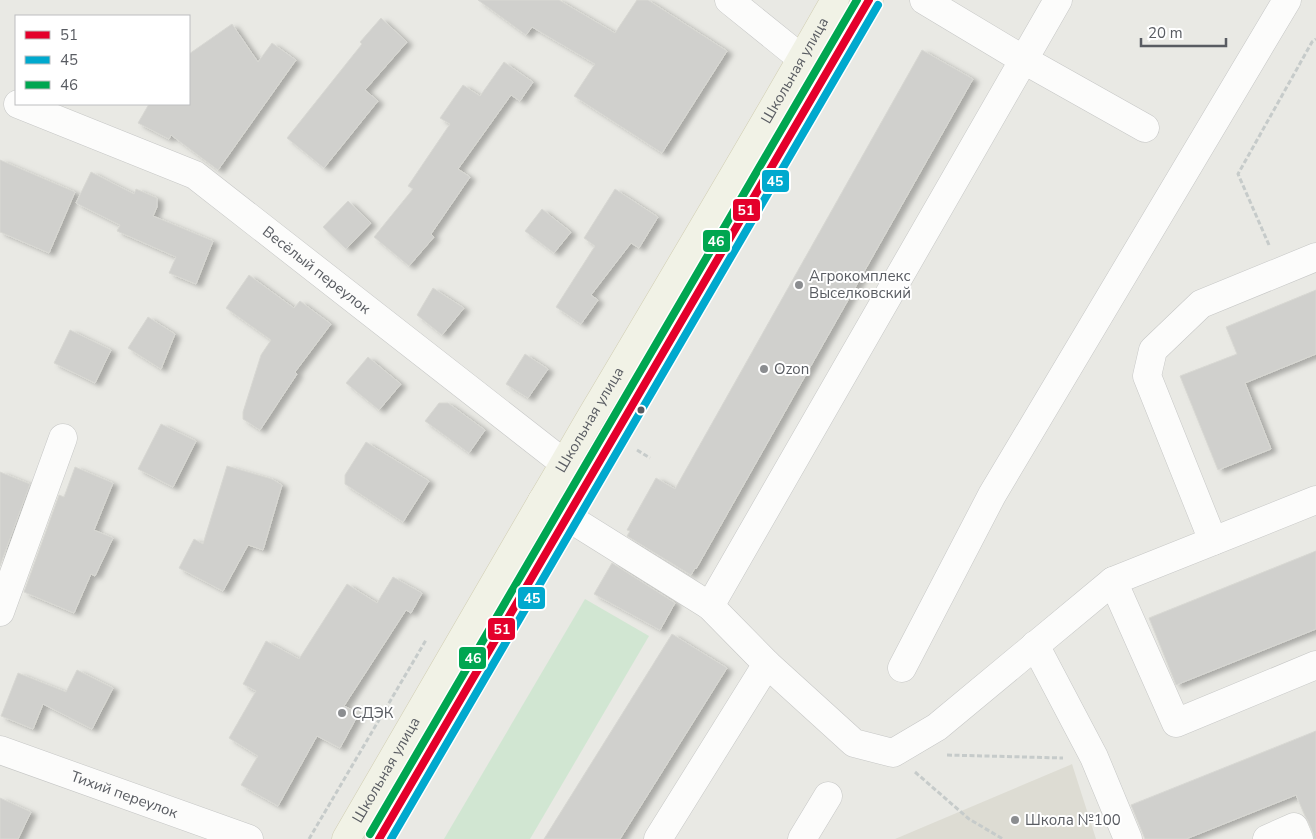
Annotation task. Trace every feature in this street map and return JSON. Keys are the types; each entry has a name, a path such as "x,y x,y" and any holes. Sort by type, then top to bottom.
{"main road":[{"name":"Школьная улица","path":"346,839 835,0"},
{"name":"Школьная улица","path":"379,839 869,0"}],"street":[{"path":"729,0 802,59"},
{"path":"924,0 1024,60 1145,128"},
{"path":"710,606 1058,0"},
{"path":"902,668 992,495 1287,0"},
{"name":"Весёлый переулок","path":"0,96 15,102"},
{"name":"Весёлый переулок","path":"22,105 195,175 588,482"},
{"path":"1213,540 1147,376 1152,350 1201,304 1316,257"},
{"path":"0,612 63,438"},
{"path":"542,501 710,606 767,664 854,743 893,754 937,727 1113,580 1316,500"},
{"path":"1113,580 1176,723 1316,665"},
{"path":"1035,645 1094,757 1128,839"},
{"path":"658,839 767,664"},
{"name":"Тихий переулок","path":"0,750 249,839"},
{"path":"802,839 828,796"},
{"path":"1267,839 1294,828 1299,839"}],"path":[{"path":"1280,272 1238,174 1312,42 1316,39"},
{"path":"893,754 970,819 1003,839"},
{"path":"942,755 1067,758"}],"shaded area":[{"name":"Школа №100","path":"1072,764 1096,839 895,839 1070,765"}],"green space":[{"path":"585,599 649,636 530,839 444,839"}],"building":[{"path":"478,0 559,0 615,33 637,0 648,0 727,51 662,153 574,96 595,64 532,27 526,35"},
{"path":"381,18 407,42 365,90 378,101 324,168 287,138 362,44 360,42"},
{"path":"232,24 258,62 272,43 296,60 218,170 171,135 169,139 138,123 148,105 190,105 190,53"},
{"path":"922,50 973,79 691,575 627,536 630,531 627,530 656,478 675,489"},
{"path":"504,62 533,82 520,101 511,95 458,169 470,177 431,234 434,237 409,266 374,237 413,189 408,186 450,124 440,118 463,85 480,96"},
{"path":"0,160 75,192 49,253 0,232"},
{"path":"91,172 134,194 136,189 157,198 157,207 153,216 213,241 196,284 169,273 176,257 117,231 120,225 76,203"},
{"path":"615,189 658,217 639,248 631,243 591,295 598,300 581,324 556,307 595,246 584,238"},
{"path":"348,201 371,223 346,249 323,227"},
{"path":"542,209 571,232 554,253 525,231"},
{"path":"249,275 294,308 300,301 331,324 295,372 297,374 260,430 243,419 243,412 261,355 271,340 226,308"},
{"path":"433,288 464,308 442,335 417,315"},
{"path":"1316,290 1316,354 1245,383 1271,449 1218,470 1180,376 1237,354 1226,327"},
{"path":"148,317 175,334 161,369 128,348"},
{"path":"70,330 111,350 95,383 54,363"},
{"path":"525,354 548,369 528,398 506,384"},
{"path":"368,357 401,384 379,410 346,383"},
{"path":"439,403 448,403 485,430 469,453 425,421"},
{"path":"161,424 196,441 173,487 138,469"},
{"path":"366,442 429,481 403,522 345,484 345,475"},
{"path":"227,466 272,479 282,485 263,550 248,545 223,591 179,568 194,539 203,544"},
{"path":"75,467 113,483 94,530 113,538 95,576 91,574 74,613 24,592 59,495 64,497"},
{"path":"0,472 30,484 0,566"},
{"path":"1316,551 1316,629 1176,685 1149,618"},
{"path":"612,563 675,603 660,630 594,594"},
{"path":"393,577 422,593 411,613 406,610 344,706 359,713 340,748 317,736 278,806 241,785 258,756 229,738 256,691 243,684 266,641 299,659 347,584 377,603"},
{"path":"672,634 727,668 620,839 544,839"},
{"path":"77,670 113,688 92,729 43,704 33,729 1,716 18,673 66,692"},
{"path":"1316,731 1316,839 1314,839 1296,795 1186,839 1145,839 1131,805"},
{"path":"0,798 31,812 18,839 0,839"}],"transit line":[{"name":"46","path":"370,834 857,0"},
{"name":"51","path":"379,839 869,0"},
{"name":"45","path":"391,839 878,5"}],"place":[{"name":"Агрокомплекс Выселковский","path":"799,285"},
{"name":"Ozon","path":"764,369"},
{"name":"СДЭК","path":"342,713"},
{"name":"Школа №100","path":"1015,820"}]}
